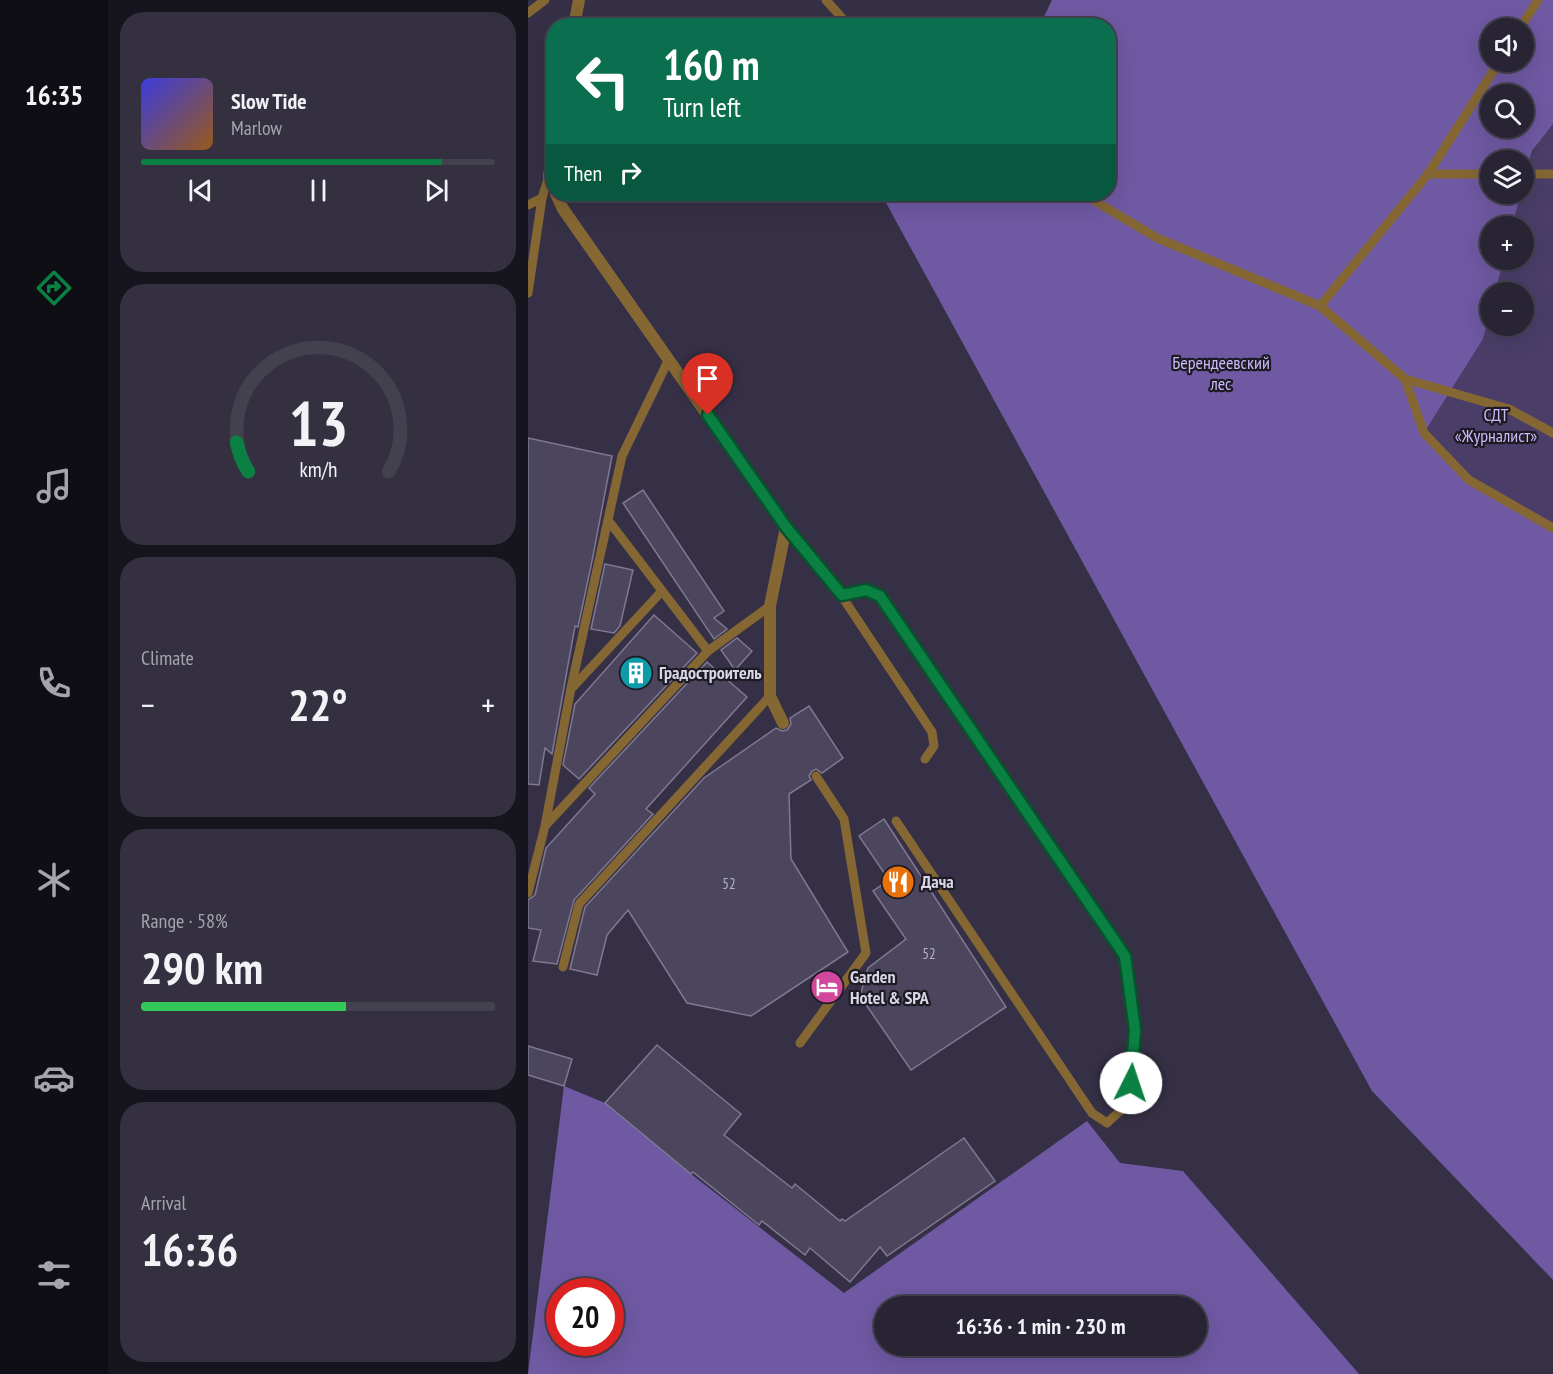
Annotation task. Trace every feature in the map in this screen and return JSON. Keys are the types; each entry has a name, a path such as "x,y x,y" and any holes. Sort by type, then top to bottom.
{"street":[{"path":"576,18 579,0"},
{"path":"559,201 786,527 770,606 770,696 783,723"}],"lane":[{"path":"528,13 545,0"},
{"path":"826,0 842,18"},
{"path":"1526,18 1538,0"},
{"path":"1320,306 1428,174 1493,72"},
{"path":"1428,174 1480,174"},
{"path":"1534,174 1553,174"},
{"path":"528,293 542,198 546,191"},
{"path":"528,206 542,198"},
{"path":"1095,201 1157,238 1320,306 1405,379 1509,409 1553,433"},
{"path":"528,893 545,826 571,688 622,456 669,359"},
{"path":"1405,379 1424,434 1469,480 1553,528"},
{"path":"608,520 708,651"},
{"path":"786,527 842,595 932,732 934,746 925,759"},
{"path":"842,595 866,590 880,596 1125,956 1135,1030 1131,1083 1123,1108 1107,1123 1092,1113 896,821"},
{"path":"571,688 662,591"},
{"path":"545,826 708,651 770,606"},
{"path":"563,967 579,904 770,696"},
{"path":"800,1043 866,953 844,819 816,776"}],"green space":[{"name":"Берендеевский лес","path":"1052,0 1553,0 1553,124 1533,150 1480,150 1480,204 1518,204 1515,216 1480,216 1480,270 1501,270 1498,282 1480,282 1480,336 1484,336 1483,339 1424,433 1469,480 1553,528 1553,1280 1372,1091 885,201 1116,201 1116,18 1043,18"},
{"name":"СДТ «Журналист»","path":"1553,124 1553,528 1469,480 1424,433 1484,336 1534,336 1534,282 1498,282 1501,270 1534,270 1534,216 1515,216 1518,204 1534,204 1534,151"},
{"path":"564,1086 605,1103 691,1174 844,1293 1087,1121 1120,1163 1183,1171 1359,1374 528,1374"}],"building":[{"path":"528,438 612,456 578,627 575,626 552,754 545,748 539,785 528,784"},
{"path":"643,490 724,611 714,618 727,629 714,639 623,503"},
{"path":"605,564 633,570 620,626 614,633 591,629"},
{"name":"Градостроитель","path":"654,615 697,653 579,779 563,765 575,704"},
{"path":"737,638 752,651 735,670 721,650"},
{"path":"707,662 747,697 646,809 653,814 574,900 557,964 533,961 541,930 528,928 528,900 535,895 546,848 595,794 589,788"},
{"path":"809,706 843,758 822,773 816,769 812,771 809,776 811,780 789,794 791,859 848,952 751,1016 687,1003 628,910 607,935 597,975 570,969 585,907 704,778 776,728 782,731 787,730 791,724 790,718"},
{"path":"884,819 1006,1007 911,1070 860,996 868,968 906,939 873,891 889,880 859,836"},
{"path":"657,1045 741,1114 724,1135 792,1188 795,1184 840,1221 842,1219 845,1221 964,1138 995,1181 887,1256 880,1247 850,1282 810,1248 805,1255 762,1221 759,1225 693,1172 691,1174 605,1103"},
{"path":"528,1046 572,1059 564,1086 528,1075"}],"place":[{"name":"Градостроитель","path":"636,673"},
{"name":"Дача","path":"898,882"},
{"name":"Garden Hotel & SPA","path":"827,987"}],"route":[{"path":"708,415 786,527 842,595 866,590 880,596 1125,956 1135,1030 1131,1083"}]}
